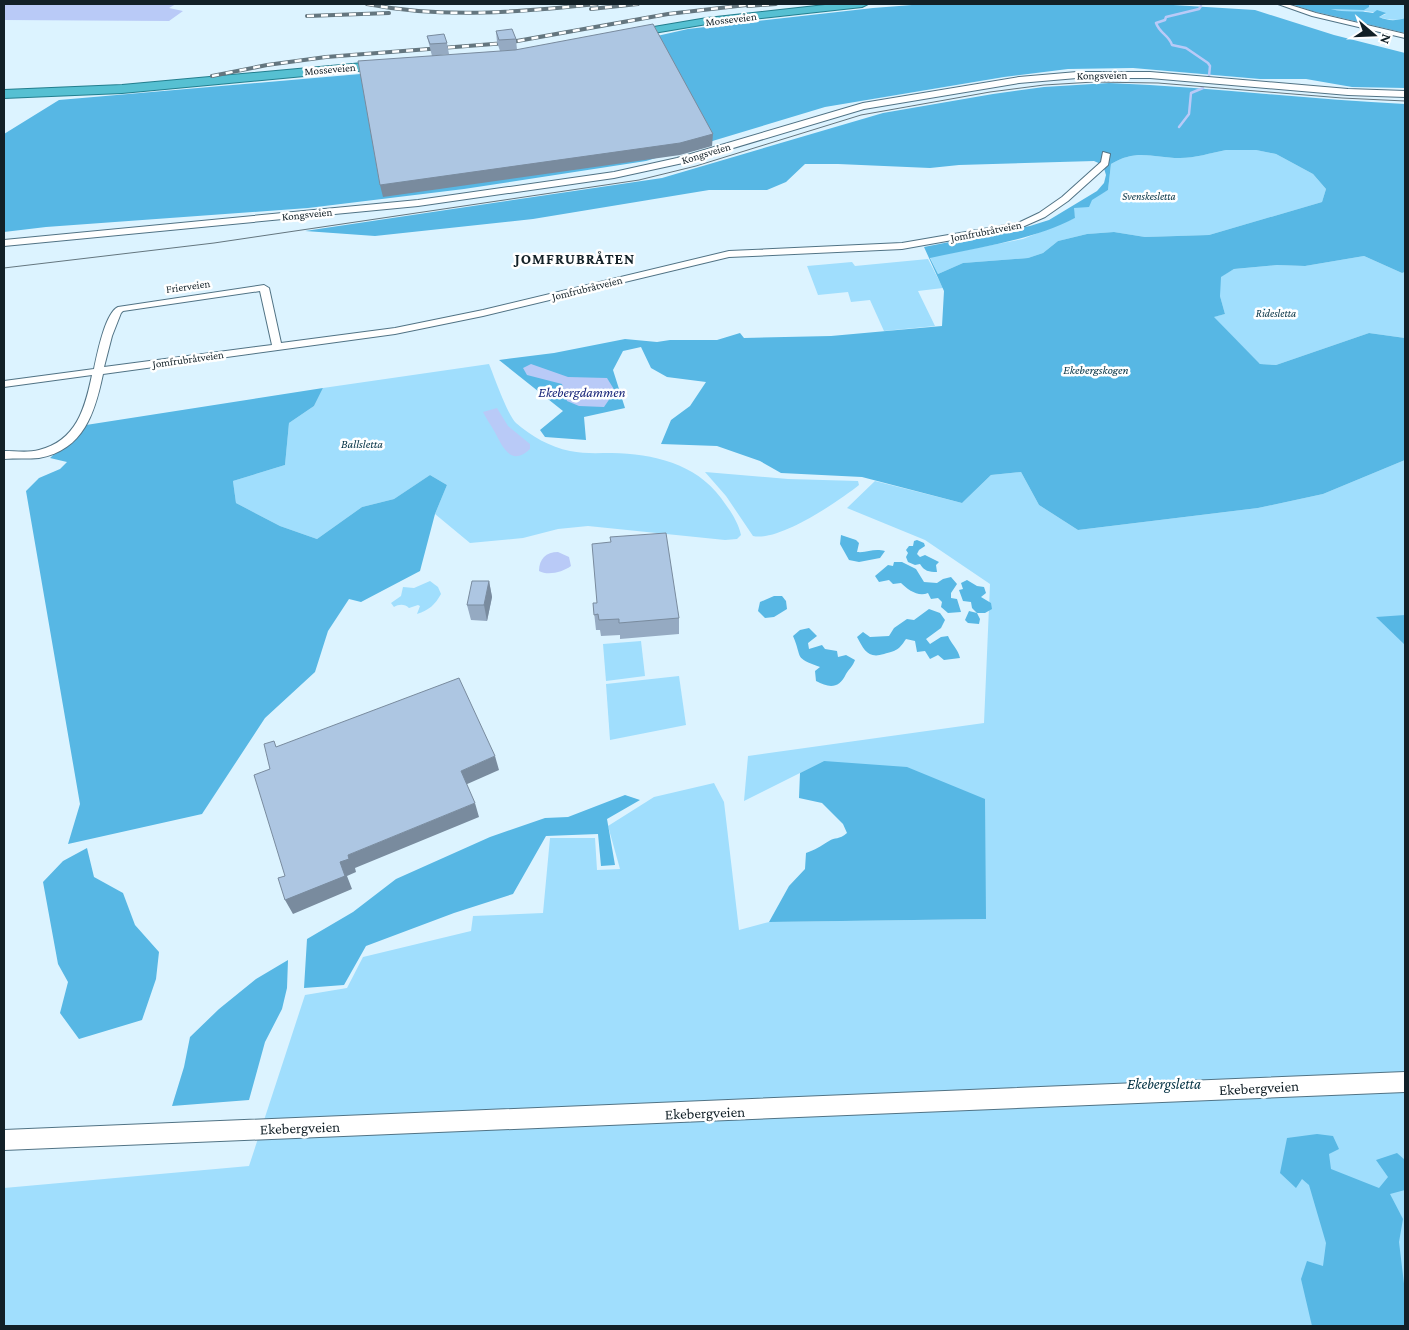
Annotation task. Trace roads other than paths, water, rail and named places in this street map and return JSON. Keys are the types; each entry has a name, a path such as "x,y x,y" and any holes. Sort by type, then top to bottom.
{"highway":[{"name":"Mosseveien","path":"618,37 700,22 862,4"},
{"name":"Mosseveien","path":"4,94 122,90 393,64"}],"main road":[{"name":"Kongsveien","path":"4,243 418,203 614,175 679,161 862,106 1019,80 1077,75 1137,75 1405,94"}],"street":[{"path":"1255,4 1263,4"},
{"path":"1281,4 1317,15 1405,36"},
{"name":"Jomfrubråtveien","path":"4,384 395,331 460,318 729,254 902,246 1020,225 1031,222 1051,209 1105,163 1106,154"},
{"name":"Frierveien","path":"100,370 105,341 117,311 264,288 277,347"},
{"path":"4,455 24,456 48,452 77,433 83,425 91,404 100,370"},
{"name":"Ekebergveien","path":"4,1140 702,1113 1405,1082"}],"water":[{"path":"4,4 176,4 169,8 183,11 169,21 4,20"},
{"name":"Ekebergdammen","path":"531,364 568,377 607,378 615,391 604,407 579,406 567,401 562,384 527,375 523,368"},
{"path":"497,408 508,426 530,444 530,449 523,454 516,456 511,455 507,451 483,412"},
{"path":"558,552 569,557 571,566 555,573 539,571 540,563 544,557 550,553"}],"waterway":[{"path":"1201,6 1199,9 1166,17 1165,20 1156,23 1172,45 1186,48 1208,63 1210,66 1209,76"},
{"path":"1179,127 1189,114 1191,93 1203,88"}],"tram line":[{"path":"4,268 214,243 639,180 696,166 861,115 990,92 1044,85 1094,82 1158,83 1342,98 1405,101"}],"railway":[{"path":"367,4 396,9 453,13 482,13 597,4"},
{"path":"591,9 638,4"},
{"path":"212,76 267,65 326,57 506,43 668,14 755,4"},
{"path":"748,6 776,4"},
{"path":"307,16 389,13"}],"district":[{"name":"JOMFRUBRÅTEN","path":"575,259"}],"park label":[{"name":"Svenskesletta","path":"1149,196"},
{"name":"Ridesletta","path":"1276,313"},
{"name":"Ekebergskogen","path":"1096,370"},
{"name":"Ballsletta","path":"362,444"},
{"name":"Ekebergsletta","path":"1164,1084"}]}
